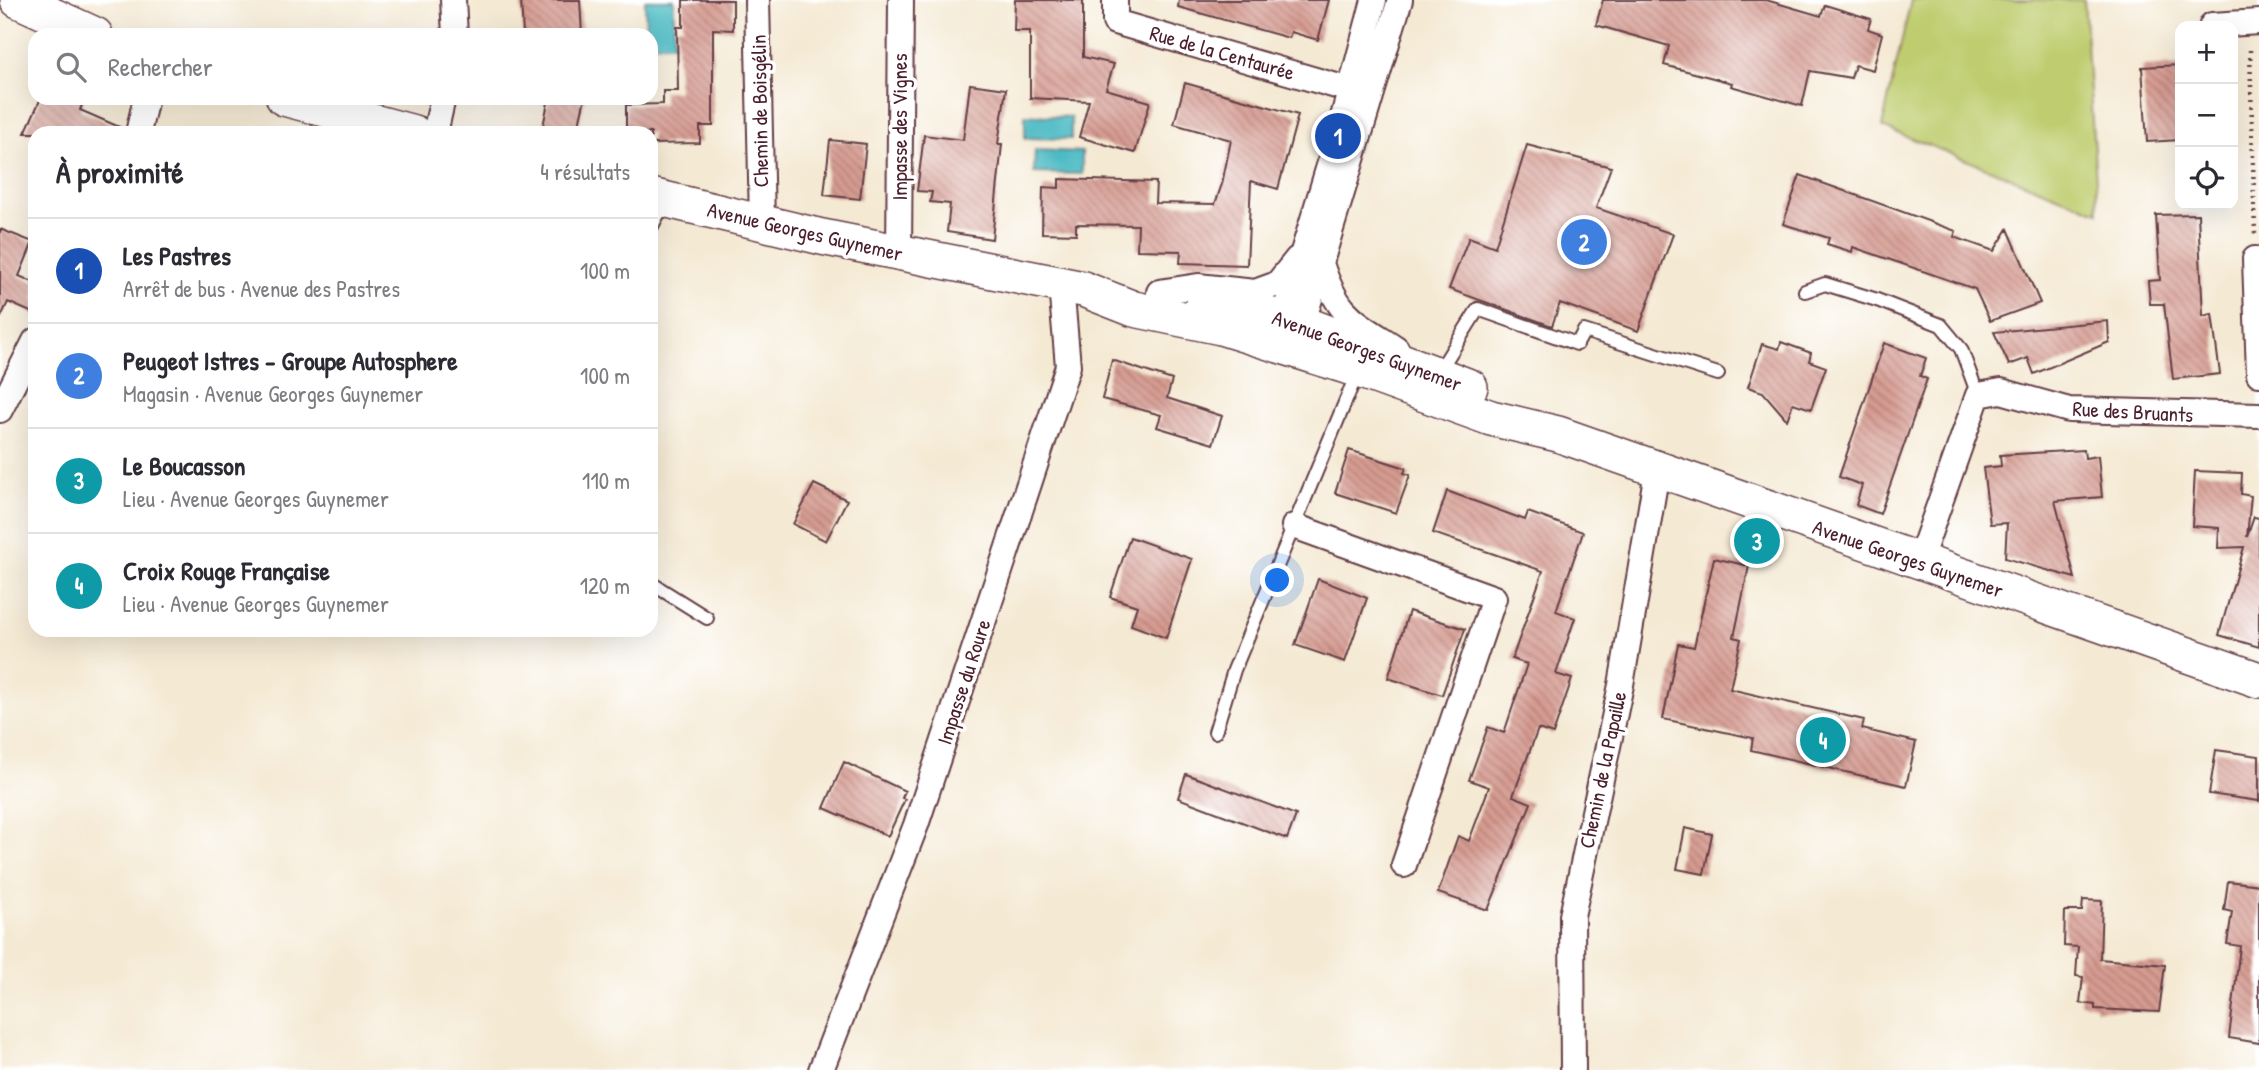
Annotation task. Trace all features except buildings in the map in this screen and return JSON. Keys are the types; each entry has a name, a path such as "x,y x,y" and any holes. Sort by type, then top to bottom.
{"main road":[{"path":"18,0 80,28"},
{"path":"310,105 388,126"},
{"name":"Avenue Georges Guynemer","path":"658,208 762,223 900,254 1292,326 1431,379 1492,418 1558,434 1657,471 2259,680"},
{"name":"Avenue Georges Guynemer","path":"1154,302 1221,327 1358,370 1431,379"}],"street":[{"path":"453,0 455,28"},
{"name":"Chemin de Boisgélin","path":"757,0 762,223"},
{"name":"Impasse des Vignes","path":"900,254 901,0"},
{"name":"Rue de la Centaurée","path":"1115,0 1115,22 1350,90"},
{"path":"1292,326 1306,312 1311,258 1374,0"},
{"path":"1154,302 1198,286 1255,292 1277,284 1311,258 1400,0"},
{"path":"140,126 144,105"},
{"path":"437,126 441,105"},
{"path":"1311,258 1329,292 1345,314 1431,379"},
{"path":"2255,259 2259,374"},
{"name":"Impasse du Roure","path":"821,1070 916,825 1068,366 1072,287"},
{"path":"0,410 28,355"},
{"name":"Rue des Bruants","path":"1978,395 2001,391 2069,410 2259,415"},
{"path":"1919,562 1978,395"},
{"name":"Chemin de la Papaille","path":"1573,1070 1572,916 1621,685 1657,471"},
{"path":"1294,526 1494,598 1404,865"}],"lane":[{"path":"1805,291 1825,284 1877,300 1941,325 1961,349 1978,395"},
{"path":"1431,379 1478,309 1577,344 1584,331 1718,374"},
{"path":"1215,732 1234,670 1358,370"},
{"path":"658,587 708,618"}],"path":[{"path":"2254,23 2255,259"}],"green space":[{"path":"1911,0 2084,0 2098,212 1882,127"}],"water":[{"path":"645,0 674,0 674,44 658,44 658,28 646,28"},
{"path":"1025,115 1071,117 1071,139 1025,138"},
{"path":"1035,150 1082,152 1082,174 1034,173"}],"place":[{"name":"Les Pastres","path":"1338,136"},
{"name":"Peugeot Istres - Groupe Autosphere","path":"1584,242"},
{"name":"Le Boucasson","path":"1757,541"},
{"name":"Croix Rouge Française","path":"1823,740"}]}
